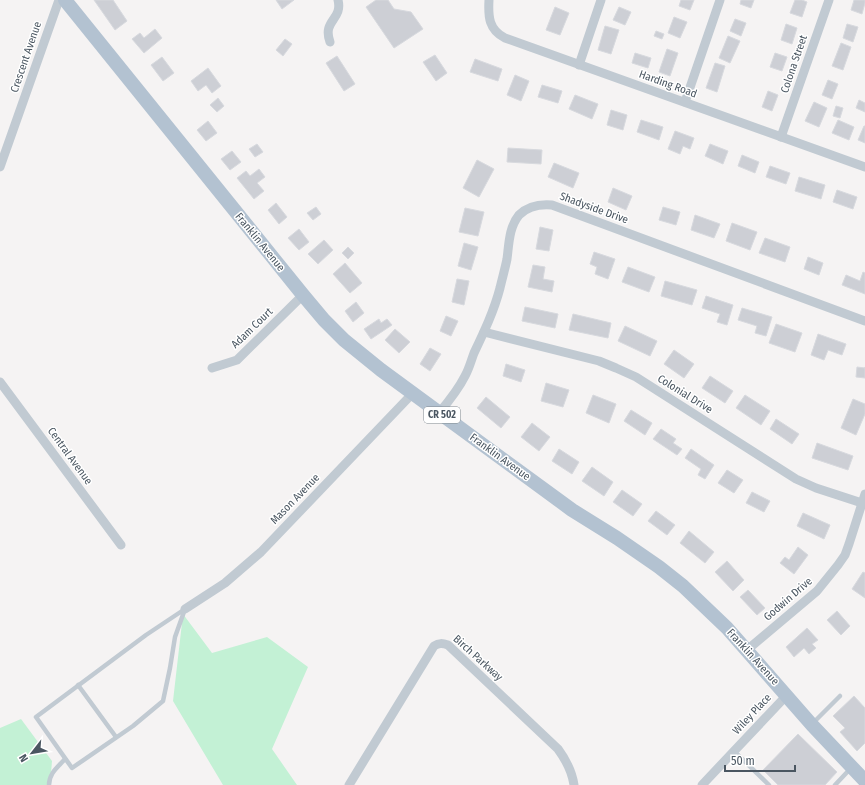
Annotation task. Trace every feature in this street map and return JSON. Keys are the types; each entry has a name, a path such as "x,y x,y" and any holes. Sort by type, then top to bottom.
{"main road":[{"name":"Franklin Avenue","path":"65,0 324,320 344,340 439,413 572,510 617,538 659,567 683,586 727,628 812,725 852,767 863,782"}],"street":[{"name":"Crescent Avenue","path":"0,167 59,0"},
{"path":"330,42 328,30 339,10 338,0"},
{"name":"Harding Road","path":"489,0 488,15 490,23 502,36 865,167"},
{"path":"579,65 601,0"},
{"path":"684,102 720,0"},
{"name":"Colona Street","path":"781,137 829,0"},
{"name":"Shadyside Drive","path":"439,413 450,401 459,387 484,332 499,289 514,223 526,209 543,204 552,205 865,321"},
{"name":"Adam Court","path":"212,368 237,360 304,295"},
{"name":"Colonial Drive","path":"484,332 599,361 636,377 796,479 816,488 862,503"},
{"name":"Central Avenue","path":"0,382 121,545"},
{"name":"Mason Avenue","path":"185,609 225,583 261,552 413,393"},
{"name":"Godwin Drive","path":"747,650 817,591 838,565 849,544 865,494"},
{"name":"Birch Parkway","path":"350,785 434,646 438,643 443,643 448,645 558,749 565,758 570,769 574,785"},
{"name":"Wiley Place","path":"702,785 787,695"}],"lane":[{"path":"185,609 175,636 163,701 133,726 72,768 36,717 146,635 185,609"},
{"path":"78,685 116,737"},
{"path":"812,725 840,696"},
{"path":"734,751 769,785"},
{"path":"48,785 52,773 65,759"},
{"path":"835,785 852,767"}],"green space":[{"path":"183,614 212,653 267,637 308,667 272,749 297,785 223,785 173,701"},
{"path":"21,719 52,761 50,785 0,785 0,728"}],"building":[{"path":"94,0 113,0 127,21 115,30"},
{"path":"276,0 294,0 282,9"},
{"path":"376,0 388,0 394,9 411,12 423,29 394,48 366,7"},
{"path":"681,0 694,0 690,10 679,6"},
{"path":"741,0 754,0 751,8 740,4"},
{"path":"795,0 807,2 802,17 790,13"},
{"path":"854,0 865,0 862,14 851,10"},
{"path":"555,7 569,13 560,35 546,30"},
{"path":"619,7 631,12 625,25 613,20"},
{"path":"674,17 687,22 680,38 668,33"},
{"path":"735,19 746,23 741,36 730,31"},
{"path":"786,24 797,28 792,44 781,40"},
{"path":"847,24 858,27 853,42 843,38"},
{"path":"605,26 619,30 611,54 598,50"},
{"path":"155,29 162,38 144,53 132,39 140,33 144,38"},
{"path":"656,31 664,34 662,39 654,36"},
{"path":"728,36 740,41 730,63 719,58"},
{"path":"285,39 292,44 283,56 276,50"},
{"path":"841,43 851,47 843,70 832,66"},
{"path":"667,49 678,53 670,76 659,72"},
{"path":"635,53 651,58 648,68 632,63"},
{"path":"775,53 787,57 782,71 770,67"},
{"path":"435,55 447,73 436,81 423,62"},
{"path":"337,56 355,84 344,91 326,63"},
{"path":"162,57 174,73 163,81 151,65"},
{"path":"475,59 502,69 498,81 470,72"},
{"path":"715,63 725,66 717,92 706,88"},
{"path":"208,68 221,86 212,93 206,85 198,91 191,81"},
{"path":"515,75 529,81 521,101 507,95"},
{"path":"828,80 838,84 832,99 822,95"},
{"path":"542,85 562,91 558,103 538,97"},
{"path":"768,91 778,95 772,111 762,107"},
{"path":"575,95 598,104 592,119 569,109"},
{"path":"218,98 224,106 217,112 210,105"},
{"path":"859,100 865,103 865,112 856,108"},
{"path":"814,102 827,108 819,127 805,121"},
{"path":"836,106 843,108 840,118 833,116"},
{"path":"611,110 627,115 623,130 607,125"},
{"path":"641,120 663,127 659,140 637,132"},
{"path":"838,120 854,127 849,140 832,133"},
{"path":"208,121 217,133 206,141 197,130"},
{"path":"865,126 865,143 858,140"},
{"path":"675,131 694,138 690,149 683,146 680,154 668,149"},
{"path":"257,144 263,152 255,157 249,149"},
{"path":"710,144 728,151 723,164 705,156"},
{"path":"508,148 542,150 541,164 507,162"},
{"path":"232,151 241,162 230,170 221,159"},
{"path":"742,155 759,162 755,173 738,166"},
{"path":"477,160 494,169 479,197 463,188"},
{"path":"554,163 579,173 573,188 548,177"},
{"path":"770,166 790,173 786,184 766,177"},
{"path":"259,169 265,177 257,183 264,191 254,199 237,178 246,171 250,176"},
{"path":"799,177 825,185 821,199 795,191"},
{"path":"613,188 632,196 626,210 608,202"},
{"path":"837,190 857,197 853,209 833,202"},
{"path":"276,203 287,217 279,224 268,210"},
{"path":"316,207 321,214 313,220 307,213"},
{"path":"663,207 680,212 676,225 659,220"},
{"path":"465,208 484,212 478,236 459,232"},
{"path":"695,215 720,224 714,238 691,230"},
{"path":"732,223 757,232 750,250 726,241"},
{"path":"540,227 553,230 549,251 536,249"},
{"path":"299,229 309,242 299,250 288,238"},
{"path":"765,238 790,247 785,262 759,253"},
{"path":"324,240 333,250 318,264 308,254"},
{"path":"464,243 478,247 471,270 458,266"},
{"path":"348,247 354,253 348,259 342,253"},
{"path":"594,252 615,259 608,279 595,274 597,267 590,264"},
{"path":"808,257 823,263 819,275 804,269"},
{"path":"345,263 362,283 350,293 333,274"},
{"path":"533,265 545,267 543,279 554,281 552,292 528,287"},
{"path":"628,267 655,277 649,292 622,282"},
{"path":"863,272 865,273 865,294 842,285 846,275 860,281"},
{"path":"457,279 469,281 464,305 452,302"},
{"path":"665,281 697,290 692,305 661,296"},
{"path":"706,296 733,305 727,325 717,322 720,314 702,308"},
{"path":"356,302 364,313 353,322 345,311"},
{"path":"525,307 558,314 555,328 522,321"},
{"path":"742,308 772,317 766,336 755,333 757,326 738,320"},
{"path":"573,314 611,323 608,338 569,330"},
{"path":"446,316 458,321 451,336 440,331"},
{"path":"379,319 381,323 387,319 392,325 371,339 364,329"},
{"path":"776,324 802,333 795,352 769,343"},
{"path":"625,326 657,341 650,356 618,341"},
{"path":"395,329 410,342 399,353 385,340"},
{"path":"818,334 846,344 842,355 828,350 824,360 811,355"},
{"path":"430,348 441,354 430,371 420,364"},
{"path":"674,350 694,364 684,378 664,364"},
{"path":"506,364 525,370 521,382 503,376"},
{"path":"857,367 865,368 865,378 856,377"},
{"path":"710,376 733,391 725,403 702,388"},
{"path":"546,383 569,390 563,407 541,401"},
{"path":"593,395 616,404 609,423 586,413"},
{"path":"745,395 770,411 761,425 736,408"},
{"path":"486,397 510,417 501,428 477,408"},
{"path":"853,399 865,404 865,414 856,435 841,428"},
{"path":"631,410 652,423 645,435 624,421"},
{"path":"776,419 799,434 792,444 770,429"},
{"path":"532,423 550,437 539,451 521,437"},
{"path":"661,429 676,439 673,443 682,449 677,455 653,439"},
{"path":"817,443 853,456 848,470 812,458"},
{"path":"559,449 579,462 572,474 552,461"},
{"path":"691,449 714,465 705,479 698,475 701,469 685,458"},
{"path":"592,467 613,482 604,496 582,481"},
{"path":"727,470 743,480 734,493 718,483"},
{"path":"622,490 642,504 633,516 613,502"},
{"path":"752,492 770,501 764,512 746,503"},
{"path":"656,511 675,525 667,535 648,521"},
{"path":"803,513 830,525 824,539 797,526"},
{"path":"689,531 714,552 705,563 680,543"},
{"path":"798,547 808,555 794,574 780,563 785,557 789,560"},
{"path":"727,561 744,580 733,591 715,572"},
{"path":"863,572 865,573 865,598 852,589"},
{"path":"748,590 765,608 757,615 740,597"},
{"path":"837,611 850,626 841,635 827,620"},
{"path":"807,628 818,640 812,644 816,648 809,654 804,648 794,657 786,647"},
{"path":"854,696 865,708 865,743 857,751 840,732 845,728 833,716"},
{"path":"798,734 837,772 825,785 778,785 763,770"}]}
